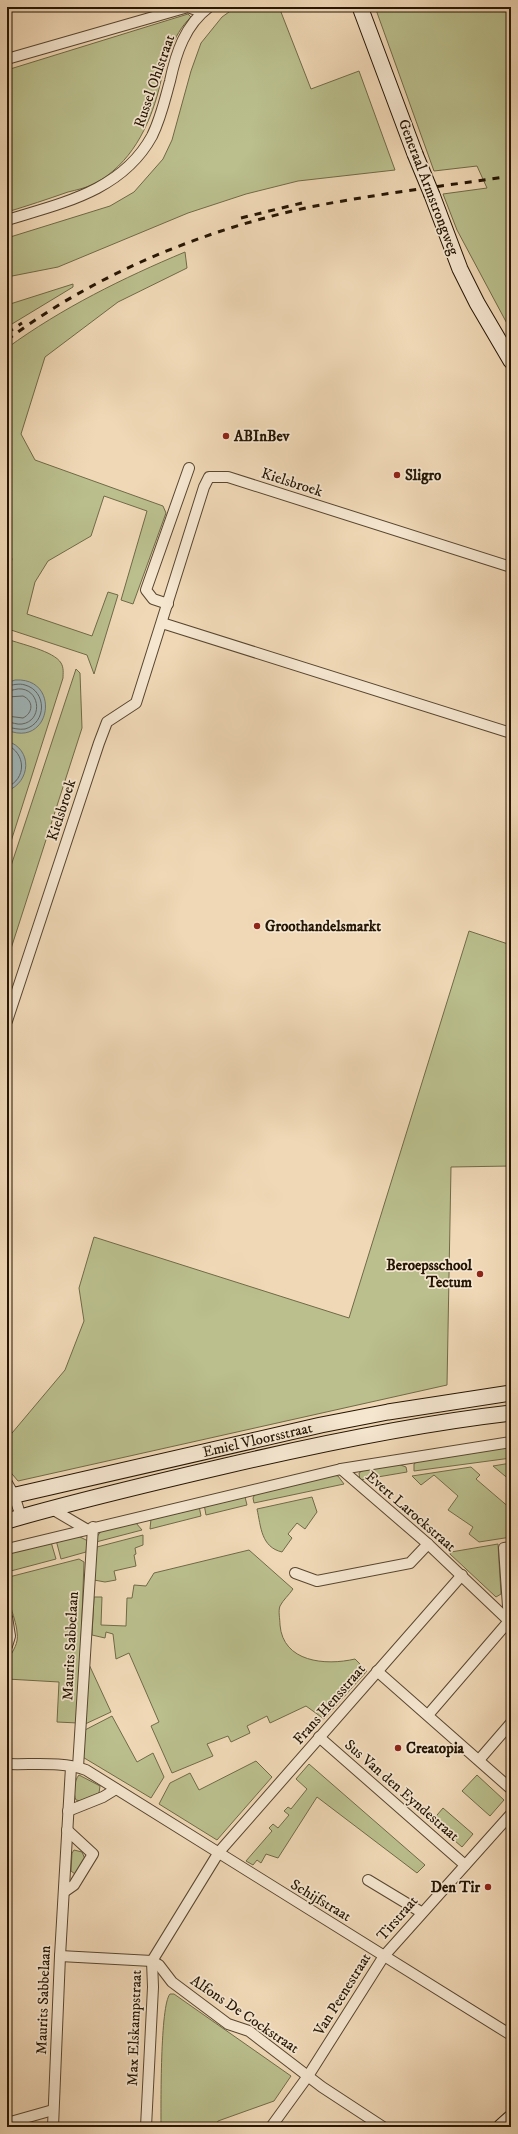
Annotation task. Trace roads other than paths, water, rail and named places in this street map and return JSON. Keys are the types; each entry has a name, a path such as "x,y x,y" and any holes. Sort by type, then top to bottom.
{"street":[{"path":"7,60 188,7 205,10"},
{"name":"Generaal Armstrongweg","path":"360,7 460,269 477,303 511,360"},
{"name":"Russel Ohlstraat","path":"7,220 95,191 116,178 131,164 152,135 162,112 180,45 190,27 205,10"},
{"path":"168,604 153,599 146,590 189,468"},
{"name":"Kielsbroek","path":"7,1021 107,722 136,703 204,487 209,477 228,477 511,567"},
{"path":"162,623 511,733"},
{"name":"Emiel Vloorsstraat","path":"9,1492 322,1425 388,1412 511,1393"},
{"name":"Emiel Vloorsstraat","path":"14,1519 174,1478 315,1446 422,1426 511,1413"},
{"path":"7,1549 89,1528 341,1469 511,1442"},
{"name":"Evert Larockstraat","path":"341,1469 428,1544 510,1622"},
{"path":"9,1492 14,1519"},
{"path":"52,1509 89,1528"},
{"name":"Maurits Sabbelaan","path":"53,2127 68,1811 74,1767 89,1528"},
{"path":"295,1573 317,1581 410,1563 428,1544"},
{"path":"428,1715 510,1622 507,1547"},
{"name":"Frans Hensstraat","path":"219,1852 377,1670 462,1575"},
{"path":"7,1617 10,1636 7,1646"},
{"path":"377,1670 511,1789"},
{"path":"478,1760 511,1723"},
{"name":"Sus Van den Eyndestraat","path":"319,1737 465,1865"},
{"path":"7,1764 74,1767"},
{"name":"Schijfstraat","path":"74,1767 116,1789 219,1852 232,1863 511,2035"},
{"path":"68,1811 103,1797 116,1789"},
{"name":"Tirstraat","path":"384,1956 421,1912 511,1814"},
{"path":"64,1892 74,1885 93,1854 67,1830"},
{"name":"Max Elskampstraat","path":"146,2127 153,1987 152,1961 219,1852"},
{"path":"368,1880 421,1912"},
{"path":"60,1956 152,1961"},
{"name":"Van Peenestraat","path":"272,2127 308,2076 384,1956"},
{"name":"Alfons De Cockstraat","path":"152,1961 159,1965 172,1982 228,2024 250,2032 308,2076 383,2127"},
{"path":"153,1987 160,1983 172,1982"},
{"path":"7,2124 53,2110"},
{"path":"501,2127 511,2118"}],"water":[{"path":"15,680 30,682 40,689 45,700 45,711 41,722 33,730 22,733 7,730 7,683"},
{"path":"7,741 15,745 21,751 25,758 26,766 21,781 15,787 7,791"}],"railway":[{"path":"7,340 41,316 113,275 151,257 230,228 335,202 511,176"},
{"path":"241,218 302,203"},
{"path":"7,333 22,323"}],"place":[{"name":"ABInBev","path":"226,436"},
{"name":"Sligro","path":"397,475"},
{"name":"Groothandelsmarkt","path":"257,926"},
{"name":"Beroepsschool Tectum","path":"480,1274"},
{"name":"Creatopia","path":"398,1748"},
{"name":"Den Tir","path":"488,1887"}]}
